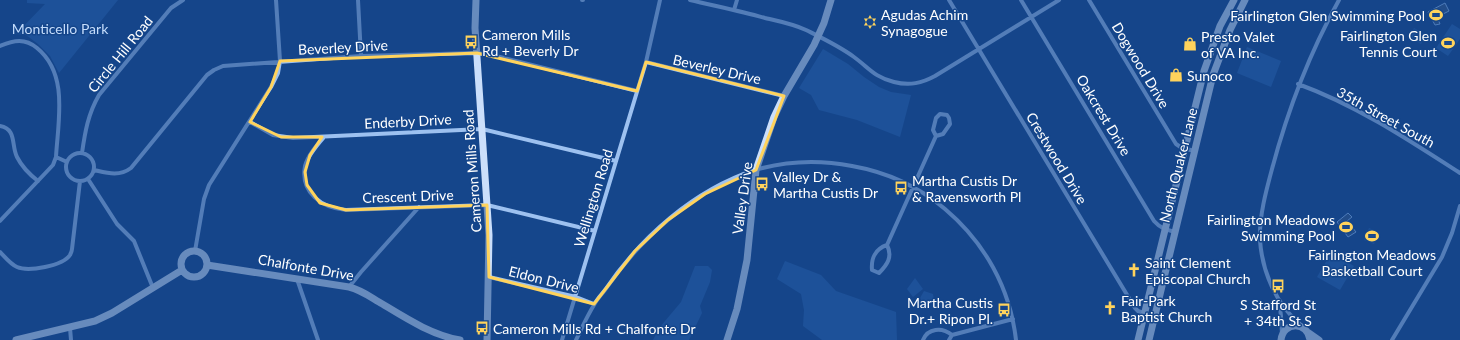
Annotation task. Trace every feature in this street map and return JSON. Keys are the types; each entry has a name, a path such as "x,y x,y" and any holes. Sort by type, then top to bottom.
{"street":[{"name":"Circle Hill Road","path":"82,153 86,123 92,107 99,95 171,8 183,0"},
{"path":"195,251 204,198 209,185 271,88 278,73 280,61 276,0"},
{"path":"358,0 361,56"},
{"name":"Cameron Mills Road","path":"476,0 475,28 489,235 487,340"},
{"name":"Wellington Road","path":"562,340 646,62 660,0"},
{"path":"690,0 785,23 806,30 855,57 870,71 880,77 896,83 908,85 928,80 1059,0"},
{"path":"734,10 737,0"},
{"name":"Valley Drive","path":"727,340 737,309 747,260 756,170 769,129 784,96 801,69 818,37 832,0"},
{"name":"Crestwood Drive","path":"949,0 1135,308 1155,317"},
{"name":"Oakcrest Drive","path":"1021,0 1154,221 1159,226 1175,232"},
{"name":"Dogwood Drive","path":"1089,0 1176,144 1185,149"},
{"name":"North Quaker Lane","path":"1138,340 1208,58 1220,26 1234,0"},
{"name":"North Quaker Lane","path":"1149,340 1213,75 1230,30 1245,0"},
{"path":"1308,334 1290,314 1267,276 1262,257 1260,234 1269,182 1281,135 1298,84 1326,22 1339,0"},
{"path":"0,46 14,40 29,43 34,46 44,56 54,70 58,83 59,97 56,157 53,165 0,221"},
{"name":"Beverley Drive","path":"94,170 115,174 126,172 207,75 223,66 361,56 477,53 500,57 637,91"},
{"name":"Beverley Drive","path":"646,62 784,96"},
{"name":"35th Street South","path":"1298,84 1348,106 1410,140 1460,173"},
{"path":"887,245 880,248 872,258 872,270 875,273 879,273 888,262 889,252 887,245 936,136 934,130 936,118 940,114 947,115 950,124 943,134 936,136"},
{"name":"Enderby Drive","path":"250,122 273,135 281,137 324,137 482,129 616,161"},
{"path":"0,126 7,128 12,133 16,155 26,171 38,181"},
{"name":"Crescent Drive","path":"324,137 310,154 305,172 307,185 314,197 320,203 332,208 346,210 487,205 595,231"},
{"path":"1185,149 1195,151"},
{"path":"82,153 91,158 94,165 94,170 92,176 88,179 80,181 73,179 68,174 67,168 68,162 73,155 82,153"},
{"path":"56,157 68,162"},
{"path":"576,340 594,304 635,251 668,220 705,194 736,178 756,170 803,162 844,164 876,172 913,187 939,204 955,218 981,248 1002,284 1013,319 1016,340"},
{"path":"88,179 117,224 134,240 153,288"},
{"path":"0,252 10,263 25,269 50,265 68,257 71,254 72,249 80,181"},
{"path":"1392,340 1442,257 1452,234 1460,206"},
{"path":"350,287 361,272 419,207"},
{"path":"195,251 204,256 207,265 204,272 197,277 188,276 182,270 181,261 189,252 195,251"},
{"name":"Chalfonte Drive","path":"207,265 350,287 362,291 419,325 437,333 460,340"},
{"path":"16,340 95,321 112,313 182,270"},
{"name":"Eldon Drive","path":"489,277 576,297 594,304"},
{"path":"297,279 318,340"},
{"path":"1279,298 1281,337"},
{"path":"949,340 952,335 1013,319"},
{"path":"1281,337 1287,328 1295,325 1319,340"},
{"path":"70,328 71,340"},
{"path":"923,340 925,335 936,330 945,330 952,335"}],"highlighted area":[{"path":"477,53 637,91 646,62 784,96 756,170 705,194 668,220 635,251 594,304 489,277 487,205 346,210 320,203 307,185 305,172 310,155 322,137 281,137 250,122 271,87 280,61"}],"green space":[{"name":"Monticello Park","path":"27,0 118,0 59,73 50,56 38,44 26,35 16,34 45,4 27,3"},
{"name":"Fairlington Glen Tennis Court","path":"1452,24 1460,29 1460,39 1448,56 1436,48"},
{"path":"1414,28 1426,35 1421,44 1409,37"},
{"path":"1247,47 1281,61 1271,87 1237,73"},
{"path":"823,49 848,64 879,87 891,92 911,95 900,137 857,120 819,110 811,95 799,88"},
{"name":"Fairlington Meadows Basketball Court","path":"1369,228 1380,233 1374,244 1364,240"},
{"path":"1331,253 1354,266 1340,290 1317,277"},
{"path":"785,261 821,275 836,291 896,312 897,340 822,340 803,326 804,310 801,294 777,279"},
{"path":"695,266 708,266 712,270 710,282 700,306 702,313 689,340 653,340 660,327 681,302"},
{"path":"915,278 923,289 913,297 907,289"},
{"path":"924,291 933,294 934,300 932,303 926,302 923,304 920,298"}],"shaded area":[{"name":"Fairlington Glen Swimming Pool","path":"1445,3 1449,11 1437,17 1440,24 1435,25 1428,12"},
{"name":"Fairlington Meadows Swimming Pool","path":"1348,213 1352,217 1347,221 1356,232 1348,237 1337,222"}],"place":[{"name":"Fairlington Glen Swimming Pool","path":"1436,15"},
{"name":"Agudas Achim Synagogue","path":"870,22"},
{"name":"Cameron Mills Rd + Beverly Dr","path":"471,42"},
{"name":"Fairlington Glen Tennis Court","path":"1448,43"},
{"name":"Presto Valet of VA Inc.","path":"1190,44"},
{"name":"Sunoco","path":"1176,75"},
{"name":"Valley Dr & Martha Custis Dr","path":"762,184"},
{"name":"Martha Custis Dr & Ravensworth Pl","path":"901,188"},
{"name":"Fairlington Meadows Swimming Pool","path":"1346,227"},
{"name":"Fairlington Meadows Basketball Court","path":"1372,236"},
{"name":"Saint Clement Episcopal Church","path":"1134,270"},
{"name":"S Stafford St + 34th St S","path":"1278,286"},
{"name":"Fair-Park Baptist Church","path":"1110,308"},
{"name":"Martha Custis Dr.+ Ripon Pl.","path":"1004,310"},
{"name":"Cameron Mills Rd + Chalfonte Dr","path":"482,328"}]}
